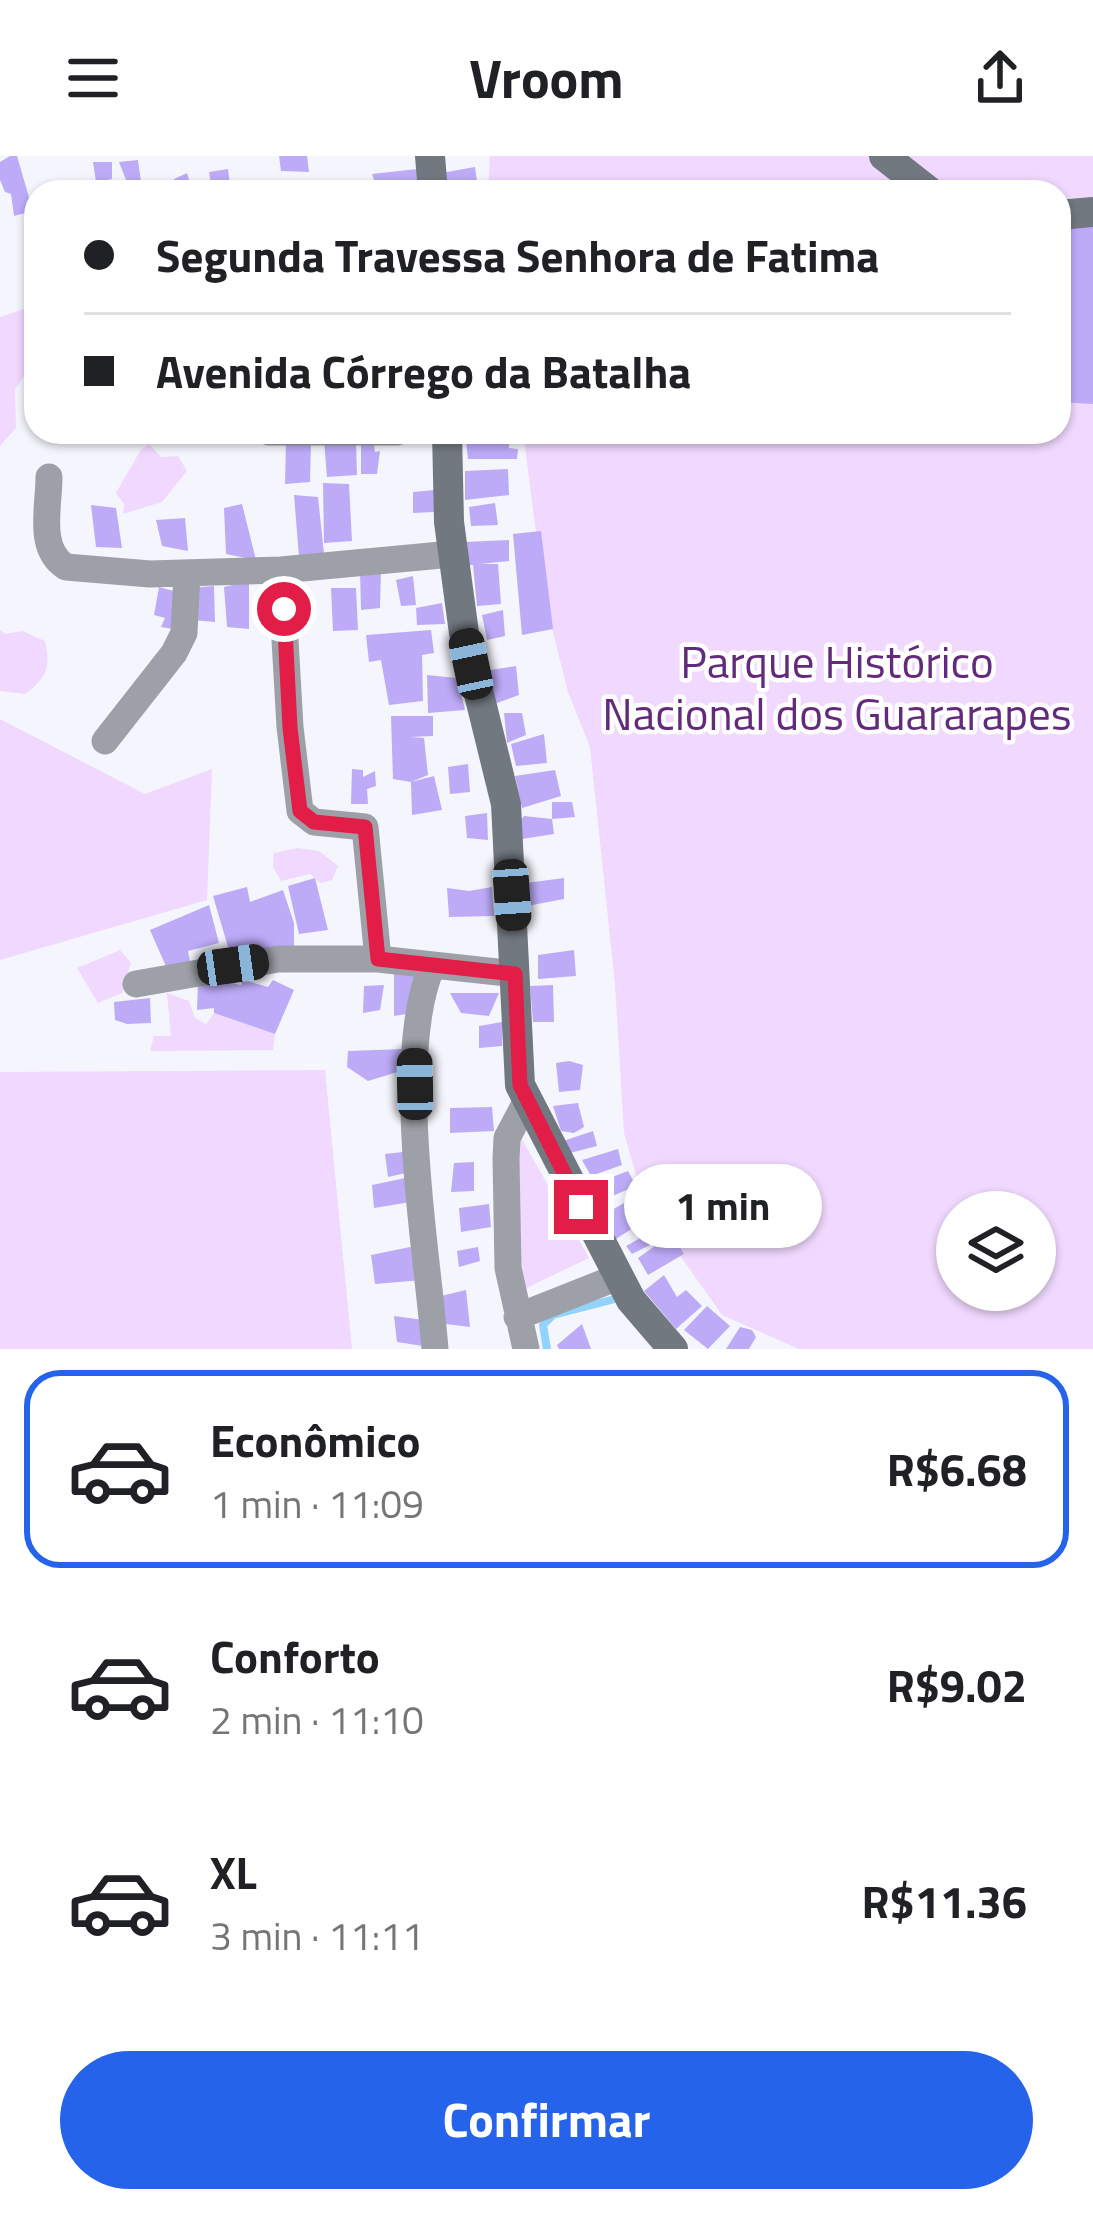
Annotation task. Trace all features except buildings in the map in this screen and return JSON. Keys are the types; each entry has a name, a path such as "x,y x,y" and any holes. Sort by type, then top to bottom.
{"street":[{"path":"884,156 915,180"},
{"path":"448,444 452,554 464,633 506,804 517,1066 526,1102 609,1280 673,1349"},
{"path":"50,477 48,546 66,567 114,573 281,570 452,554"},
{"path":"281,570 300,811 314,822 365,827 378,959"},
{"path":"105,741 174,653 184,633 187,573"},
{"path":"136,984 278,959 378,959 515,974"},
{"path":"432,966 414,1059 435,1349"},
{"path":"526,1102 508,1138 506,1159 508,1268 526,1349"},
{"path":"517,1317 609,1280"}],"green space":[{"name":"Parque Histórico Nacional dos Guararapes","path":"490,156 1093,156 1093,1349 799,1349 722,1315 645,1206 624,1133 615,984 590,747 568,692 545,601 525,444 1071,444 1071,180 489,180"},
{"path":"24,309 24,376 15,390 16,428 0,446 0,317"},
{"path":"149,444 161,457 178,456 187,471 162,502 123,514 124,504 116,493"},
{"path":"0,630 5,634 22,631 45,641 46,671 25,694 0,691"},
{"path":"0,719 145,794 212,769 207,900 0,960"},
{"path":"298,848 319,851 338,866 332,880 320,883 310,874 281,881 273,867 274,853"},
{"path":"120,950 131,963 122,993 98,1003 77,968"},
{"path":"167,993 189,1001 195,1018 206,1024 214,1013 275,1034 273,1050 150,1051 154,1036 171,1036"},
{"path":"325,1070 352,1349 0,1349 0,1072"},
{"path":"514,1125 589,1258 522,1290"}],"waterway":[{"path":"547,1349 543,1325 553,1315 619,1298"}],"route":[{"path":"284,609 300,811 314,822 365,827 378,959 515,974 520,1085 581,1207"}]}
